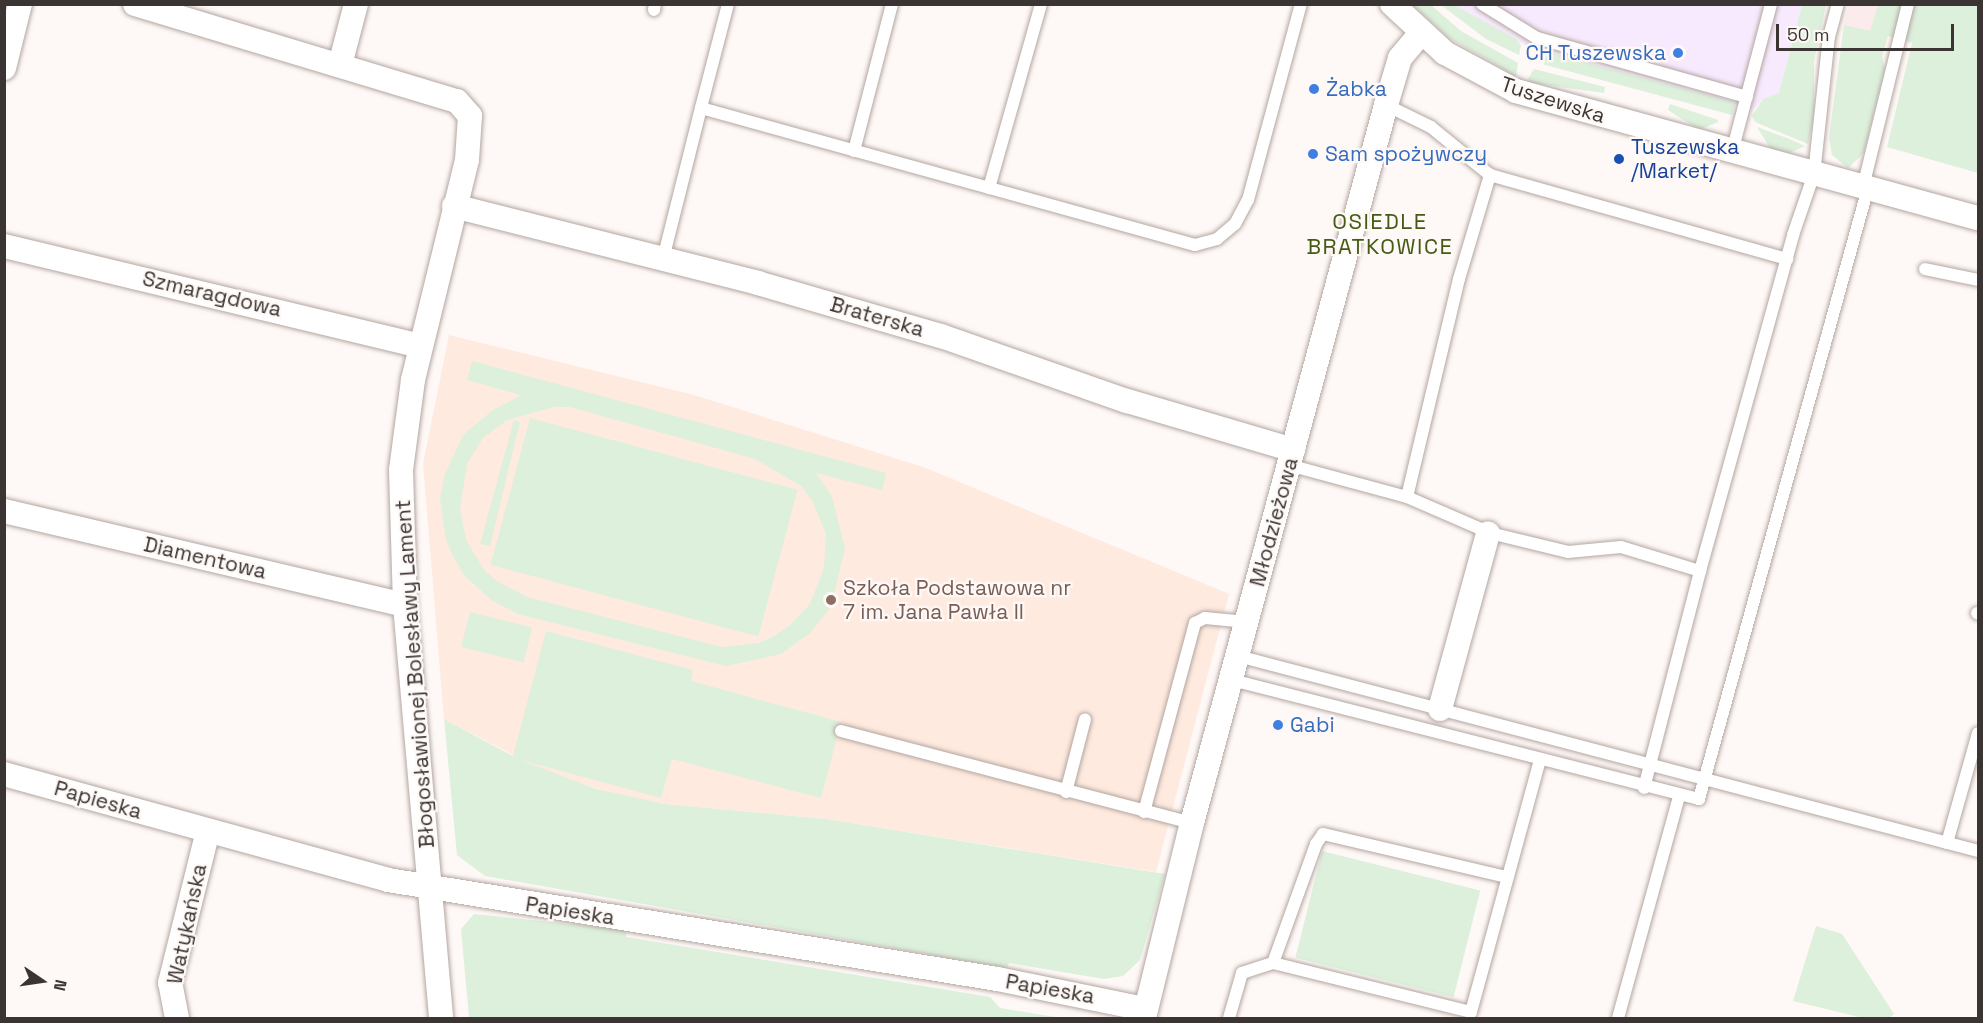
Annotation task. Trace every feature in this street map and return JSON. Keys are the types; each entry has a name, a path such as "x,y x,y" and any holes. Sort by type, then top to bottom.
{"street":[{"path":"4,68 20,4"},
{"name":"Błogosławionej Bolesławy Lament","path":"135,4 457,101 470,116 471,140 419,346 401,470 405,605 441,1018"},
{"path":"340,65 356,4"},
{"name":"Tuszewska","path":"1392,4 1420,34 1471,69 1516,91 1731,152 1978,218"},
{"name":"Młodzieżowa","path":"1144,1014 1192,824 1386,105 1400,58 1420,34"},
{"name":"Braterska","path":"454,206 663,259 941,336 1291,458"},
{"name":"Szmaragdowa","path":"4,246 419,346"},
{"name":"Diamentowa","path":"4,511 405,605"},
{"path":"1440,709 1488,533"},
{"name":"Papieska","path":"4,774 208,831 429,888 997,980 1144,1014"},
{"name":"Watykańska","path":"177,1018 170,984 208,831"}],"lane":[{"path":"663,259 728,4"},
{"path":"854,151 892,4"},
{"path":"989,188 1041,4"},
{"path":"701,108 1196,245 1217,239 1235,224 1248,200 1301,4"},
{"path":"1482,4 1537,38 1747,97"},
{"path":"1731,152 1771,4"},
{"path":"1644,788 1700,571 1787,259 1814,174 1829,37 1838,4"},
{"path":"1232,680 1644,788 1698,799 1865,188 1908,4"},
{"path":"1386,105 1431,127 1490,175 1787,259"},
{"path":"1407,497 1459,279 1490,175"},
{"path":"1925,269 1978,280"},
{"path":"1291,458 1407,497 1488,533 1568,552 1621,547 1700,571"},
{"path":"1144,812 1195,623 1205,618 1247,622"},
{"path":"1238,656 1978,851"},
{"path":"1066,792 1085,719"},
{"path":"841,731 1192,824"},
{"path":"1947,843 1978,733"},
{"path":"1229,1018 1242,973 1273,963 1471,1012 1540,759"},
{"path":"1618,1018 1679,796"},
{"path":"1273,963 1316,844 1323,834 1507,877"}],"shaded area":[{"path":"1454,5 1802,5 1779,93 1763,99 1754,109 1547,53 1543,55"},
{"path":"1849,5 1878,5 1870,32 1844,25"},
{"name":"Szkoła Podstawowa nr 7 im. Jana Pawła II","path":"449,335 694,395 926,468 1229,594 1156,872 826,819 665,804 617,795 550,774 444,719 423,464"}],"green space":[{"path":"1413,5 1431,5 1461,31 1518,63 1516,76 1449,38"},
{"path":"1441,5 1454,5 1515,38 1521,45 1519,55 1486,39"},
{"path":"1802,5 1826,5 1814,61 1814,117 1808,144 1755,122 1752,116 1763,99 1779,93"},
{"path":"1878,5 1978,5 1978,173 1887,147 1912,43 1888,36 1882,57 1885,69 1864,153 1848,168 1832,155 1829,138 1844,25 1870,31"},
{"path":"1547,52 1735,102 1732,115 1544,65"},
{"path":"1534,69 1605,87 1604,93 1531,83 1528,79"},
{"path":"1670,104 1718,120 1718,122 1699,130 1668,110"},
{"path":"1757,127 1805,146 1789,153 1770,148"},
{"path":"472,361 886,473 882,490 816,473 832,497 845,548 831,607 810,633 781,654 726,666 518,614 491,600 464,575 446,540 440,498 445,474 463,435 493,410 521,395 467,380","holes":["553,407 570,407 755,459 801,486 812,500 826,534 824,568 810,604 789,626 774,636 759,643 722,647 527,597 497,581 485,571 466,540 460,508 467,464 483,438 507,420"]},
{"path":"530,418 798,490 758,637 491,565"},
{"path":"514,420 520,422 490,546 480,544"},
{"path":"470,612 532,627 523,662 461,647"},
{"path":"546,631 693,670 691,681 841,722 821,798 672,759 661,798 521,760 596,789 665,804 826,819 1165,874 1140,960 1123,976 1104,979 1009,963 1007,968 485,876 457,855 444,719 513,756"},
{"path":"1322,851 1480,890 1454,997 1295,958"},
{"path":"474,914 626,930 626,937 990,997 1000,1008 1061,1018 469,1018 461,929"},
{"path":"1816,926 1842,934 1894,1014 1889,1018 1863,1018 1793,1001"}],"place":[{"name":"CH Tuszewska","path":"1678,53"},
{"name":"Żabka","path":"1314,89"},
{"name":"Sam spożywczy","path":"1313,154"},
{"name":"Tuszewska /Market/","path":"1619,159"},
{"name":"Szkoła Podstawowa nr 7 im. Jana Pawła II","path":"831,600"},
{"name":"Gabi","path":"1278,725"}],"district":[{"name":"OSIEDLE BRATKOWICE","path":"1380,234"}]}
